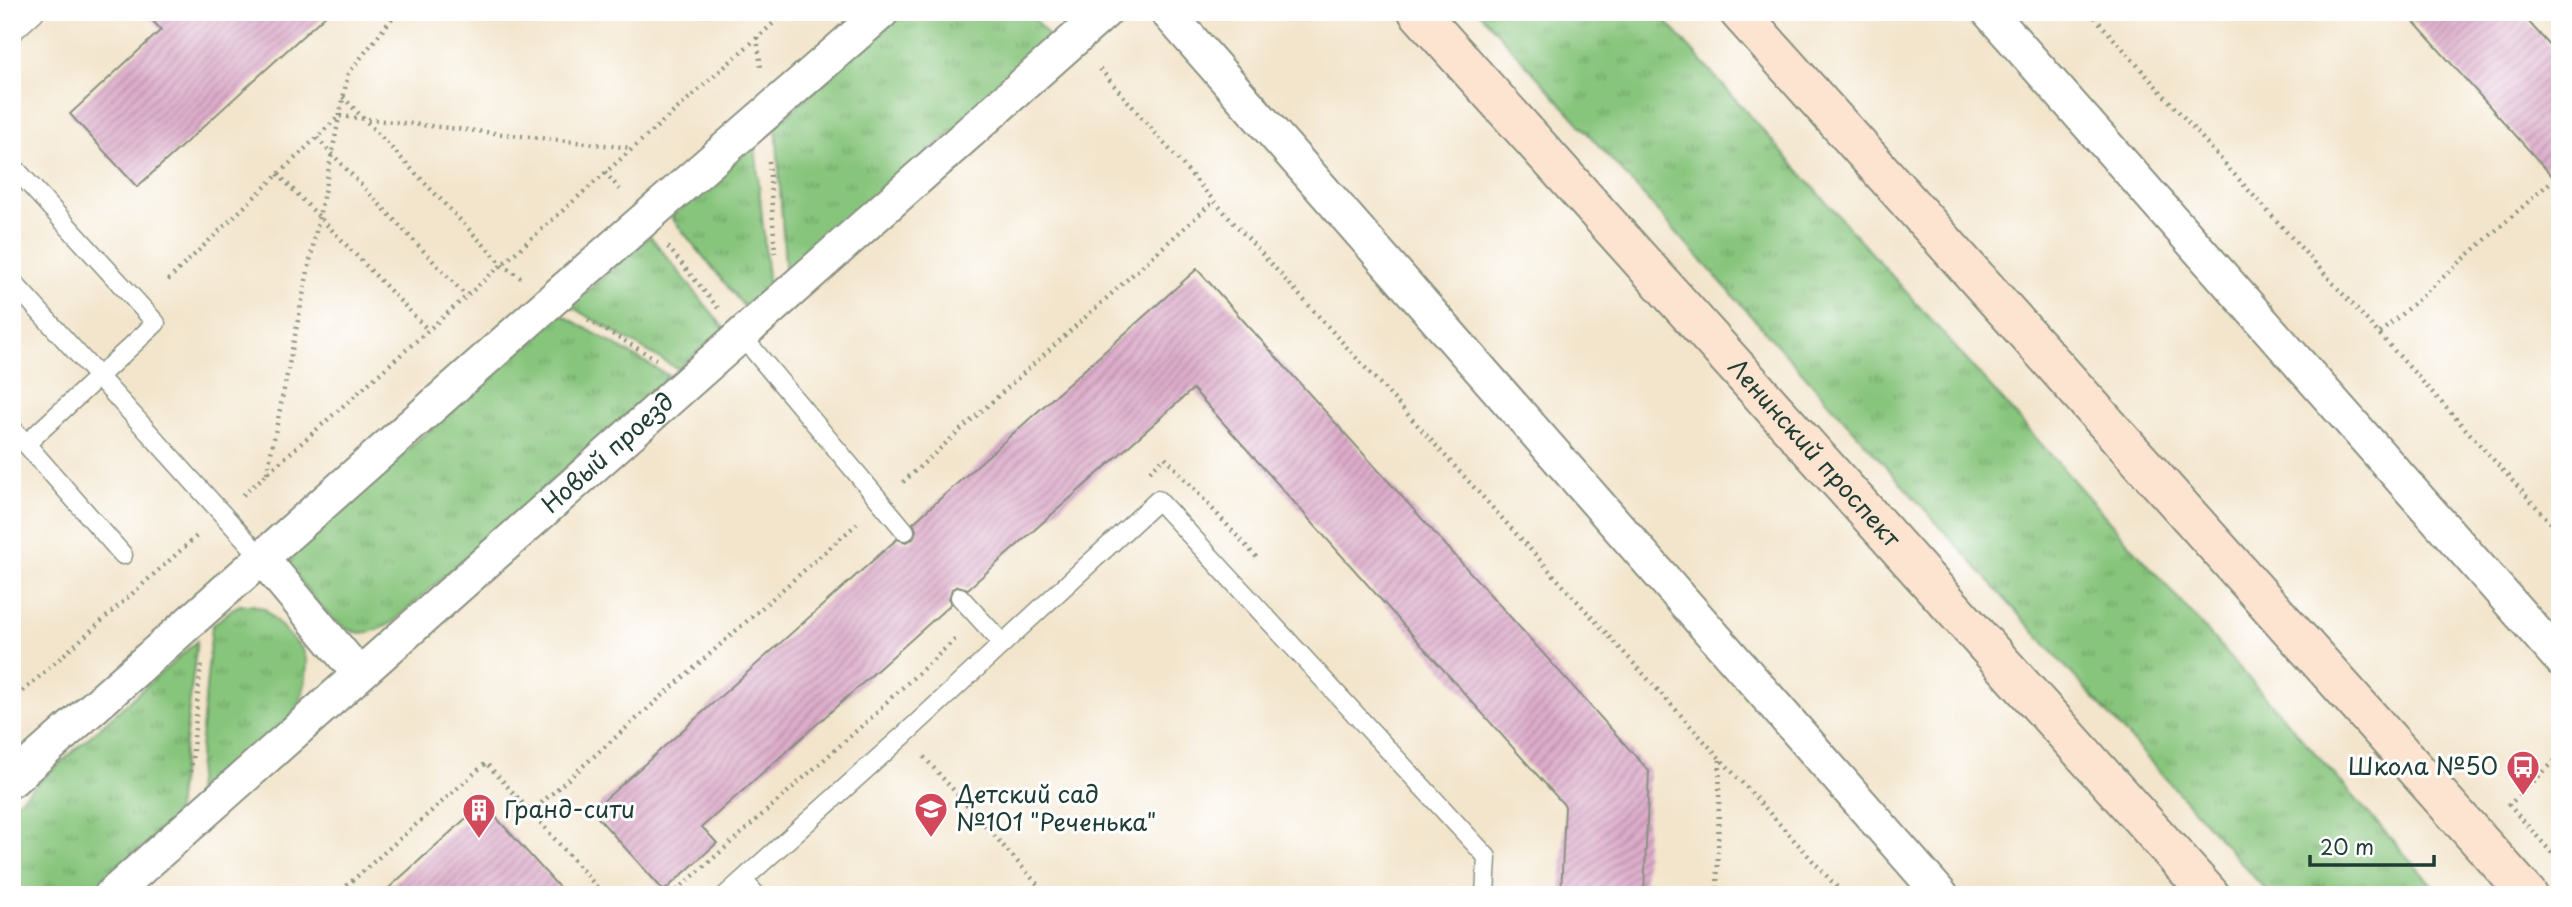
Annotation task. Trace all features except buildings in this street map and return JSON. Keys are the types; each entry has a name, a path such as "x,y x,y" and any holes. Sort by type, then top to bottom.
{"main road":[{"name":"Ленинский проспект","path":"1418,12 2210,895"},
{"path":"1739,12 2528,895"}],"street":[{"path":"12,780 882,12"},
{"name":"Новый проезд","path":"111,895 1105,12"},
{"path":"1167,12 1941,895"},
{"path":"1989,12 2560,659"},
{"path":"262,559 359,674"}],"lane":[{"path":"12,33 35,12"},
{"path":"12,165 156,323 26,444"},
{"path":"12,281 262,559"},
{"path":"741,335 905,531"},
{"path":"12,428 123,555"},
{"path":"726,895 1158,500 1487,857 1485,895"},
{"path":"960,597 1002,643"},
{"path":"743,880 756,895"}],"path":[{"path":"267,474 348,74 397,12"},
{"path":"12,701 786,12"},
{"path":"2090,12 2560,533"},
{"path":"1074,39 1214,201 1844,895"},
{"path":"168,280 339,116"},
{"path":"339,116 631,148"},
{"path":"317,138 466,296"},
{"path":"605,172 741,335"},
{"path":"278,174 428,330"},
{"path":"2380,333 2554,179"},
{"path":"531,812 881,503 1214,201"},
{"path":"1144,475 1165,457 1267,568"},
{"path":"186,829 206,610"},
{"path":"881,707 981,618"},
{"path":"2560,756 2509,805 2560,862"},
{"path":"1717,895 1720,757"},
{"path":"336,895 486,763 604,895"}],"green space":[{"path":"904,12 1028,12 1053,41 786,281 776,125"},
{"path":"1479,12 1658,12 2441,895 2270,895"},
{"path":"755,144 769,290 746,309 671,217"},
{"path":"650,236 724,328 678,369 570,306"},
{"path":"561,314 669,376 393,622 366,633 347,629 338,623 319,605 289,567 296,547"},
{"path":"240,605 265,609 303,650 307,662 306,679 301,700 287,723 195,802 212,626"},
{"path":"197,641 176,817 89,895 12,895 12,806"}],"place":[{"name":"Школа №50","path":"2523,797"},
{"name":"Детский сад №101 \"Реченька\"","path":"931,839"},
{"name":"Гранд-сити","path":"479,840"}]}
